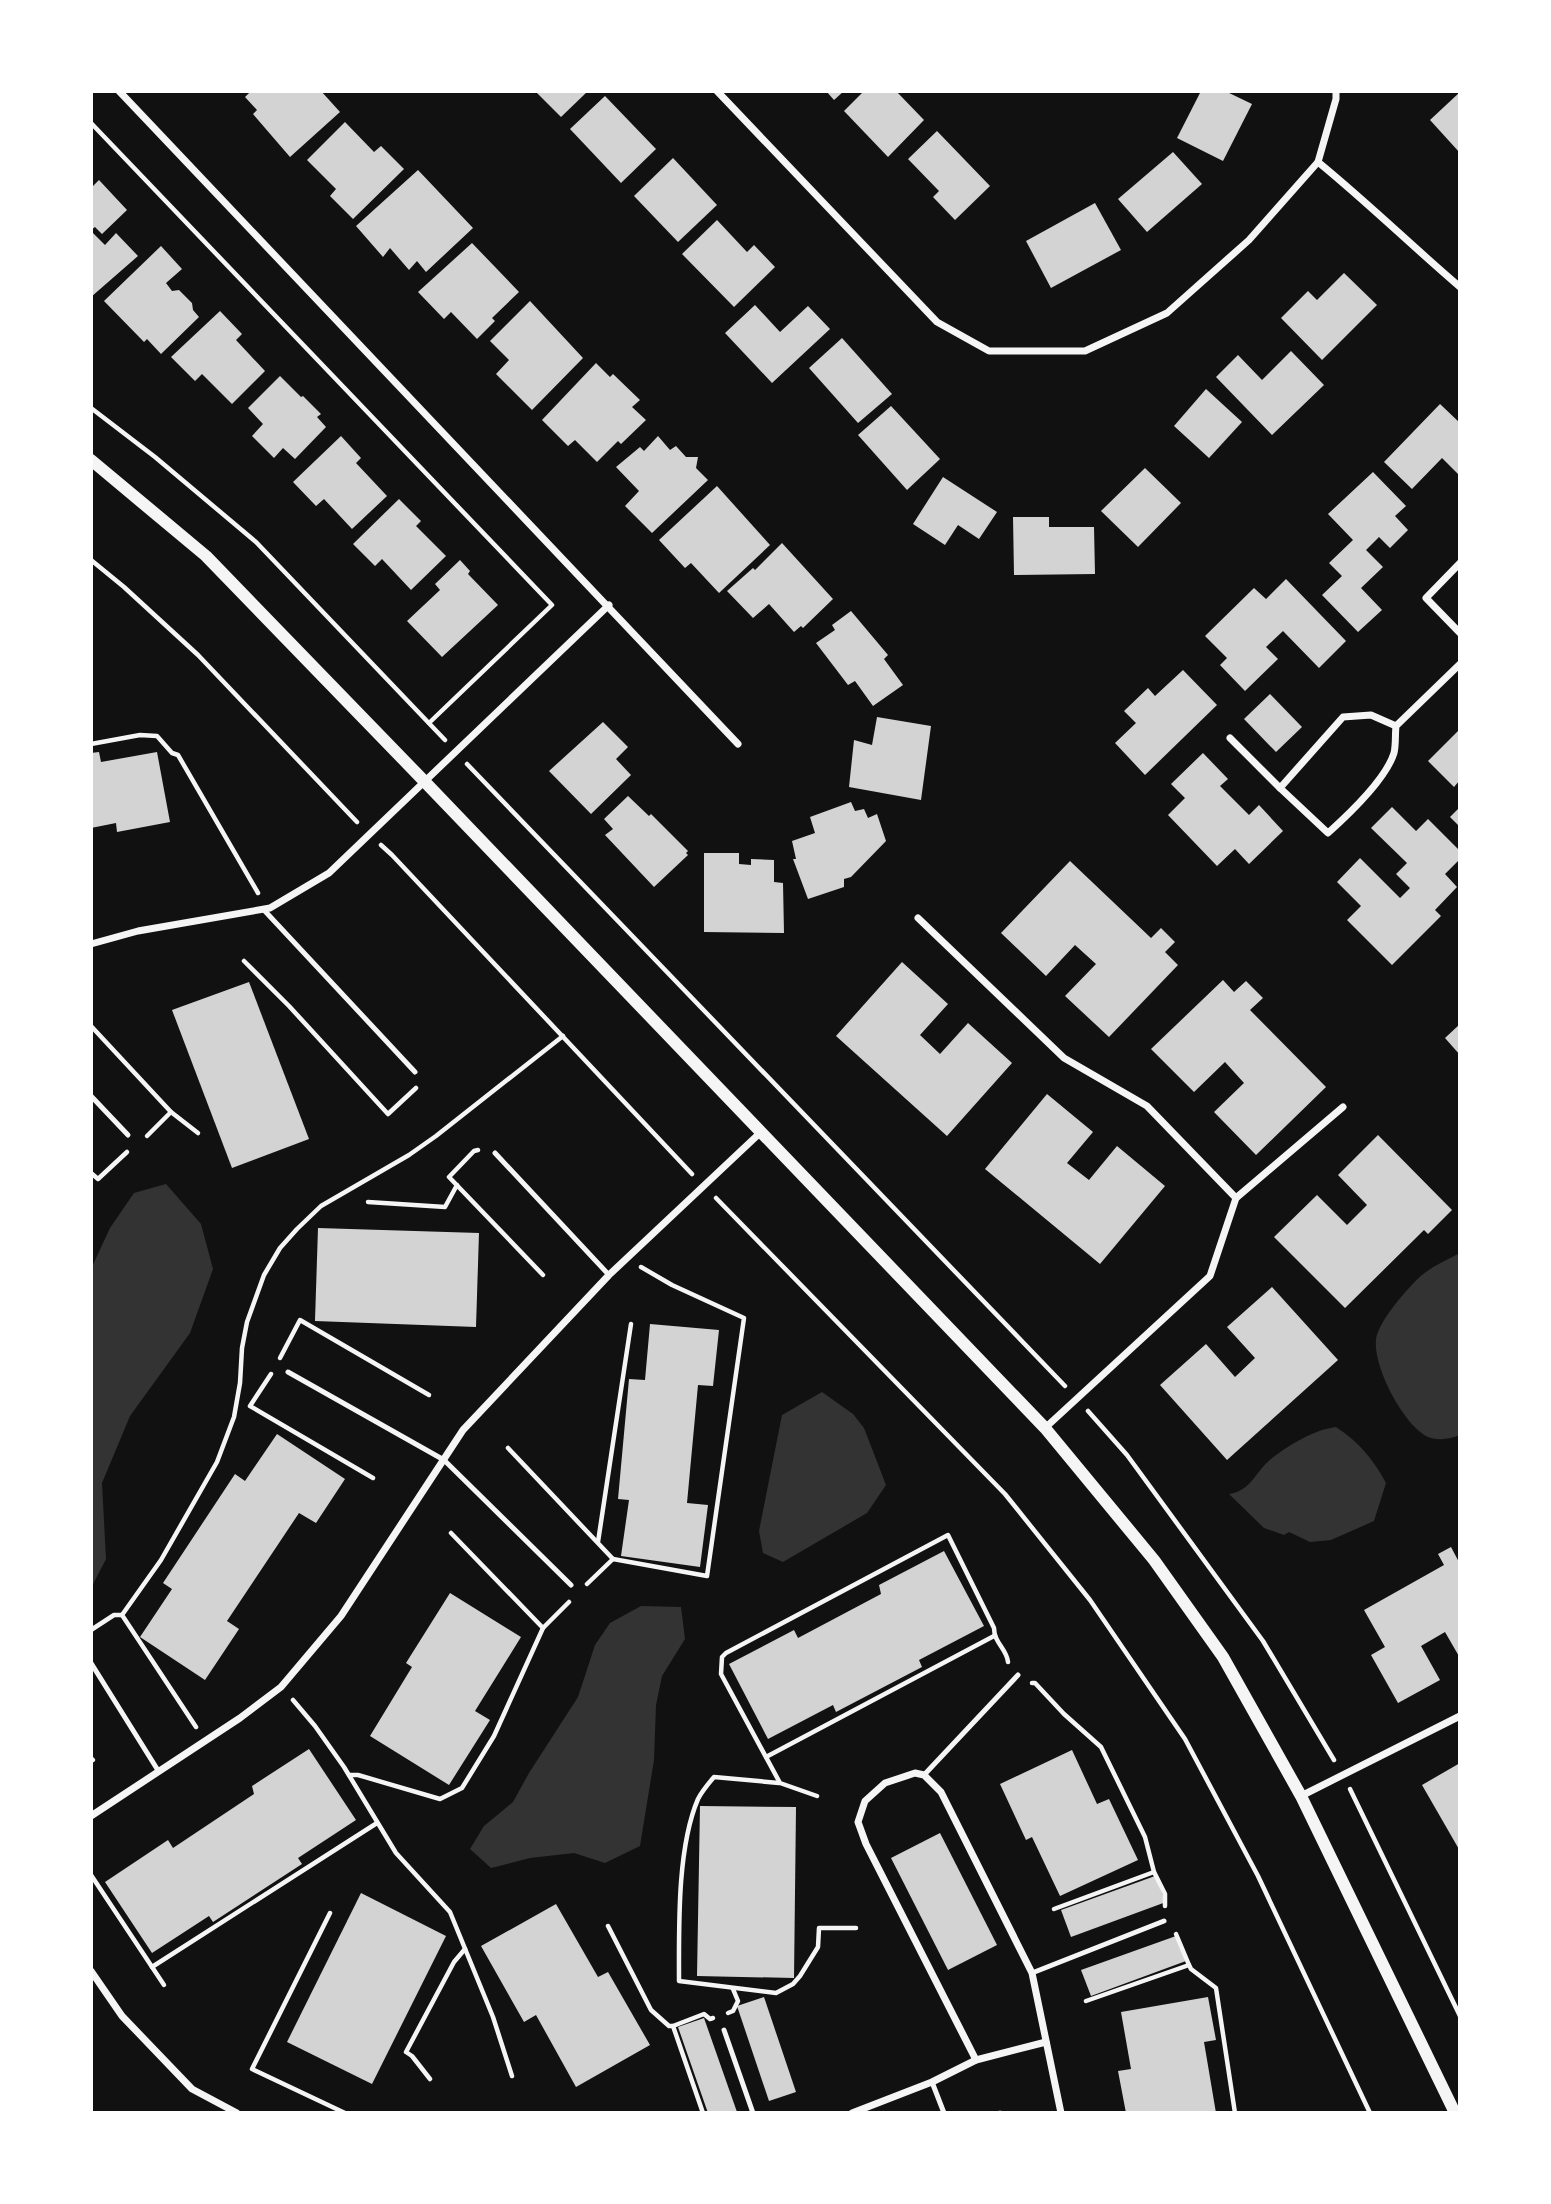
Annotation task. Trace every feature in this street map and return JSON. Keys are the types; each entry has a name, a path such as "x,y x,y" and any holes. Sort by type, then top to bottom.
{"street":[{"path":"119,91 738,744"},
{"path":"717,91 937,322 989,351 1086,351 1167,313 1249,240 1318,162 1336,91"},
{"path":"1318,162 1370,204 1460,287"},
{"path":"91,460 206,556 425,782 1045,1428 1154,1560 1215,1646 1301,1796 1455,2113"},
{"path":"1460,563 1426,598 1460,633"},
{"path":"91,944 138,931 270,908 329,873 609,605"},
{"path":"1230,738 1328,833 1359,805 1394,754 1396,726 1460,664"},
{"path":"1280,788 1343,717 1371,715 1396,726"},
{"path":"918,918 1064,1058 1147,1106 1236,1198"},
{"path":"1045,1428 1210,1276 1236,1198 1343,1107"},
{"path":"91,1816 240,1718 281,1687 341,1616 463,1430 609,1275 761,1132"},
{"path":"1301,1796 1460,1716"},
{"path":"976,2060 866,1844 858,1822 865,1801 885,1783 915,1773 924,1774 941,1792 1032,1973 1060,2113"},
{"path":"91,1971 122,2016 192,2089 237,2113"},
{"path":"852,2113 932,2082 976,2060 1046,2042"}],"lane":[{"path":"263,909 415,1072"},
{"path":"91,1096 128,1135"},
{"path":"495,1153 609,1275"},
{"path":"288,1372 444,1460 571,1585"},
{"path":"91,1663 159,1772"},
{"path":"924,1774 1018,1675"},
{"path":"1032,1973 1167,1920"},
{"path":"724,2030 753,2113"},
{"path":"932,2082 944,2113"}],"path":[{"path":"91,123 552,605 429,723 256,542 155,457 91,408"},
{"path":"91,560 198,655 355,819"},
{"path":"91,744 140,734 157,736 177,755 257,891"},
{"path":"486,784 1065,1386"},
{"path":"392,855 687,1169"},
{"path":"244,961 388,1114 418,1084"},
{"path":"91,1026 171,1112 198,1133"},
{"path":"122,1615 161,1560 216,1462 234,1417 247,1322 264,1275 280,1248 321,1206 409,1155 563,1036"},
{"path":"482,1149 474,1151 449,1177 543,1275"},
{"path":"368,1202 445,1207 457,1185"},
{"path":"725,1207 1005,1494 1090,1600 1185,1739 1258,1876 1370,2113"},
{"path":"508,1448 613,1559 707,1576 744,1318 673,1286 643,1269"},
{"path":"598,1543 631,1324"},
{"path":"1092,1415 1127,1455 1263,1641 1332,1756"},
{"path":"451,1533 543,1628"},
{"path":"780,1783 721,1674 722,1657 948,1535 994,1628 998,1645 1007,1655 1008,1664 1029,1683 1035,1683 1101,1747 1145,1837 1154,1872 1165,1894 1167,1920"},
{"path":"584,1587 613,1559"},
{"path":"349,1775 358,1775 440,1799 462,1788 494,1736 543,1628 570,1601"},
{"path":"91,1630 114,1615 122,1615"},
{"path":"122,1615 196,1727"},
{"path":"766,1757 994,1636"},
{"path":"297,1703 349,1775 396,1853 450,1912 493,2017 512,2076"},
{"path":"817,1796 780,1783 714,1776 699,1796 687,1833 679,1922 678,1981 767,1993 784,1990 800,1976 818,1947 819,1928 856,1928"},
{"path":"1353,1795 1460,2015"},
{"path":"152,1967 377,1823"},
{"path":"1054,1909 1154,1872"},
{"path":"91,1875 164,1985"},
{"path":"330,1913 252,2069 345,2113"},
{"path":"608,1926 651,2010 669,2026 704,2014 710,2019 733,2011 738,2001 733,1989"},
{"path":"1175,1931 1191,1969 1216,1988 1235,2113"},
{"path":"430,2079 406,2052 454,1962 465,1949"},
{"path":"1086,2001 1189,1965"},
{"path":"673,2026 703,2113"}],"shaded area":[{"path":"166,1184 201,1224 213,1269 190,1333 130,1416 102,1483 106,1559 91,1588 91,1269 110,1228 134,1193"},
{"path":"1460,1253 1460,1435 1436,1439 1419,1431 1400,1409 1379,1365 1376,1340 1388,1315 1416,1280"},
{"path":"822,1392 853,1414 864,1428 886,1485 867,1513 783,1562 763,1553 759,1531 782,1415"},
{"path":"1336,1427 1365,1452 1386,1483 1374,1521 1331,1540 1310,1542 1289,1532 1284,1535 1264,1528 1229,1494 1243,1489 1271,1459 1293,1444 1319,1431"},
{"path":"641,1606 681,1607 685,1639 662,1676 656,1705 654,1760 640,1846 605,1863 574,1853 530,1858 491,1868 470,1849 484,1826 513,1802 578,1697 595,1645 610,1623"}],"building":[{"path":"251,91 321,91 340,112 290,157 253,114 257,110 245,97"},
{"path":"535,91 588,91 561,117"},
{"path":"826,91 844,91 834,100"},
{"path":"864,91 896,91 924,120 888,157 844,111"},
{"path":"1201,91 1225,91 1252,104 1223,161 1177,138"},
{"path":"1460,92 1460,153 1430,120"},
{"path":"605,96 656,149 621,183 570,129"},
{"path":"345,122 374,152 381,146 404,169 353,219 330,196 336,189 307,160"},
{"path":"937,131 990,186 955,220 933,197 939,191 908,159"},
{"path":"1173,152 1202,184 1147,232 1118,199"},
{"path":"673,158 717,205 678,242 634,196"},
{"path":"418,170 473,228 426,272 417,261 409,270 390,248 383,257 356,226"},
{"path":"99,180 127,210 102,234 95,227 91,230 91,188"},
{"path":"1095,203 1121,250 1051,288 1026,241"},
{"path":"717,220 747,252 754,245 775,267 734,307 682,254"},
{"path":"91,231 105,245 116,233 138,256 91,297"},
{"path":"472,243 519,292 492,318 495,321 477,339 451,312 444,319 418,292"},
{"path":"161,246 182,269 166,283 172,291 179,290 192,303 193,310 199,317 161,354 147,339 144,342 104,301"},
{"path":"1344,273 1377,305 1322,360 1281,318 1308,291 1317,300"},
{"path":"530,301 583,358 532,410 496,374 509,360 490,341"},
{"path":"755,305 780,332 808,306 830,329 772,383 725,333"},
{"path":"220,311 242,334 236,340 265,371 232,404 202,374 195,381 171,357"},
{"path":"842,338 892,394 858,423 809,368"},
{"path":"1291,351 1324,385 1272,435 1216,377 1238,355 1262,380"},
{"path":"596,363 610,377 613,374 640,400 632,407 646,420 621,444 618,441 597,462 575,440 568,446 542,420"},
{"path":"280,376 321,414 317,417 326,427 295,459 283,448 274,458 252,436 263,424 248,408"},
{"path":"1206,389 1242,422 1209,458 1174,426"},
{"path":"1440,404 1460,423 1460,476 1442,458 1412,489 1384,462"},
{"path":"891,406 940,459 907,490 858,435"},
{"path":"341,436 361,458 356,463 387,496 352,529 324,499 316,506 293,482"},
{"path":"658,436 670,450 676,446 686,457 698,457 696,468 708,480 652,533 625,506 639,491 616,467 640,447 644,451"},
{"path":"1145,468 1181,503 1138,547 1101,511"},
{"path":"1373,472 1406,506 1395,516 1408,530 1390,548 1379,537 1366,550 1383,567 1361,588 1382,610 1358,632 1322,595 1342,576 1329,563 1353,540 1328,514"},
{"path":"943,477 997,512 979,539 958,525 945,545 913,524"},
{"path":"717,486 770,545 719,593 691,563 685,568 659,540"},
{"path":"399,499 421,521 416,526 446,556 411,590 382,559 375,566 353,544"},
{"path":"1013,517 1049,517 1049,527 1094,527 1095,574 1014,575"},
{"path":"782,543 833,599 803,628 801,626 794,632 769,604 753,618 727,591 753,568 755,570"},
{"path":"460,560 470,571 468,574 498,605 442,657 407,621 440,590 435,584"},
{"path":"1286,579 1346,641 1319,668 1283,631 1266,647 1278,659 1245,691 1220,665 1227,658 1205,636 1254,588 1266,599"},
{"path":"851,611 888,655 884,659 903,685 873,706 855,681 848,685 816,643 835,630 832,625"},
{"path":"1183,670 1217,705 1145,775 1115,743 1136,723 1124,711 1148,688 1155,696"},
{"path":"1270,694 1302,727 1276,752 1244,719"},
{"path":"877,717 931,726 921,800 849,787 854,740 872,745"},
{"path":"603,722 628,747 616,759 631,775 591,814 549,771"},
{"path":"1460,729 1460,780 1454,787 1428,761"},
{"path":"99,752 101,762 157,752 170,822 117,832 116,823 91,828 91,753"},
{"path":"1203,753 1228,779 1220,786 1249,815 1259,805 1283,831 1249,864 1235,849 1217,866 1168,815 1185,798 1171,784"},
{"path":"628,796 649,816 651,814 688,851 688,855 654,887 605,835 613,829 604,819"},
{"path":"851,802 855,811 864,809 868,818 877,814 886,841 851,877 844,879 844,887 808,899 793,859 796,859 792,841 815,833 810,817"},
{"path":"1392,807 1416,831 1428,819 1460,851 1460,859 1445,874 1457,887 1435,910 1441,916 1392,965 1347,920 1361,906 1337,882 1360,858 1400,898 1410,888 1396,874 1407,863 1371,828"},
{"path":"1460,807 1460,827 1450,817"},
{"path":"704,853 739,853 739,864 751,865 751,859 774,860 774,882 783,883 784,933 704,932"},
{"path":"1070,861 1151,938 1161,928 1175,942 1165,952 1178,965 1109,1037 1065,996 1096,964 1075,945 1046,976 1001,933"},
{"path":"902,962 948,1004 920,1035 940,1054 968,1023 1012,1063 947,1136 836,1036"},
{"path":"1223,980 1234,992 1246,981 1263,998 1250,1010 1326,1087 1256,1155 1214,1112 1244,1083 1225,1062 1194,1092 1151,1049"},
{"path":"249,982 309,1139 232,1168 172,1010"},
{"path":"1460,1024 1460,1055 1445,1038"},
{"path":"1047,1094 1093,1132 1067,1163 1089,1180 1117,1146 1165,1186 1100,1264 985,1169"},
{"path":"1378,1135 1452,1210 1428,1234 1424,1230 1345,1308 1274,1237 1317,1195 1347,1225 1367,1205 1338,1175"},
{"path":"318,1228 479,1233 476,1327 315,1321"},
{"path":"1272,1287 1338,1360 1227,1460 1160,1385 1206,1344 1235,1377 1255,1358 1227,1327"},
{"path":"650,1324 719,1330 713,1386 698,1385 687,1503 708,1505 700,1567 621,1556 629,1500 618,1499 629,1379 645,1380"},
{"path":"277,1434 345,1479 316,1523 299,1513 227,1621 239,1629 205,1680 140,1637 172,1589 163,1583 235,1474 245,1481"},
{"path":"1451,1547 1460,1564 1460,1658 1445,1632 1421,1646 1440,1680 1398,1703 1371,1655 1385,1647 1364,1610 1444,1565 1438,1554"},
{"path":"944,1551 984,1626 919,1660 922,1667 836,1712 833,1705 768,1739 729,1664 794,1630 798,1638 881,1594 879,1585"},
{"path":"450,1593 521,1637 475,1711 490,1720 449,1785 370,1736 412,1667 406,1663"},
{"path":"309,1749 356,1820 298,1858 302,1864 213,1922 209,1916 152,1953 105,1882 168,1840 173,1848 254,1794 252,1786"},
{"path":"1072,1750 1097,1804 1109,1799 1138,1860 1060,1896 1032,1837 1026,1840 1000,1784"},
{"path":"1460,1763 1460,1851 1422,1785"},
{"path":"700,1806 796,1807 794,1978 697,1976"},
{"path":"940,1833 997,1945 948,1970 891,1858"},
{"path":"1155,1876 1166,1902 1071,1937 1061,1910"},
{"path":"361,1893 446,1936 372,2084 287,2042"},
{"path":"556,1904 598,1977 608,1972 650,2045 576,2087 536,2015 524,2022 481,1946"},
{"path":"1176,1936 1186,1961 1091,1996 1081,1970"},
{"path":"764,1997 796,2092 769,2101 737,2006"},
{"path":"1208,1997 1216,2040 1204,2042 1216,2113 1126,2113 1118,2071 1131,2069 1121,2012"},
{"path":"704,2018 737,2112 735,2113 708,2113 678,2027"}]}
